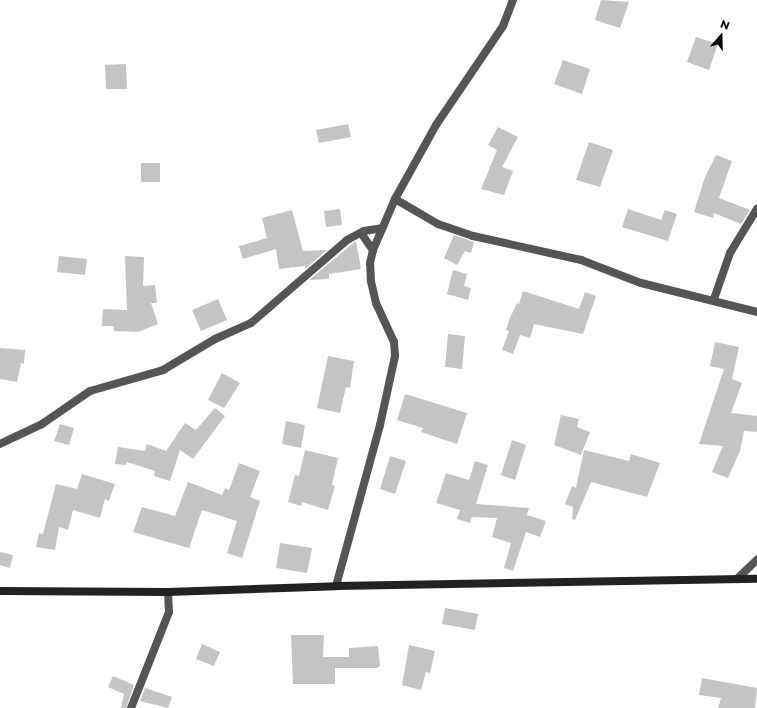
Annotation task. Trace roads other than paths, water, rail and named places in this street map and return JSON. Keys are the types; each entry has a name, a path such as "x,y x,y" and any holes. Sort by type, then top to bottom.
{"street":[{"path":"336,586 380,425 395,356 394,342 376,303 371,281 370,263 373,250 395,199 436,125 502,26 513,0"},
{"path":"395,199 404,207 438,224 473,236 581,260 641,283 714,299 757,312"},
{"path":"714,299 730,252 757,209"},
{"path":"0,444 42,424 90,391 163,370 215,339 251,323 347,240 361,233 382,228"},
{"path":"361,233 373,250"},
{"path":"737,579 757,561"},
{"path":"0,591 168,592 336,586 757,579"},
{"path":"131,708 169,612 168,592"}]}
